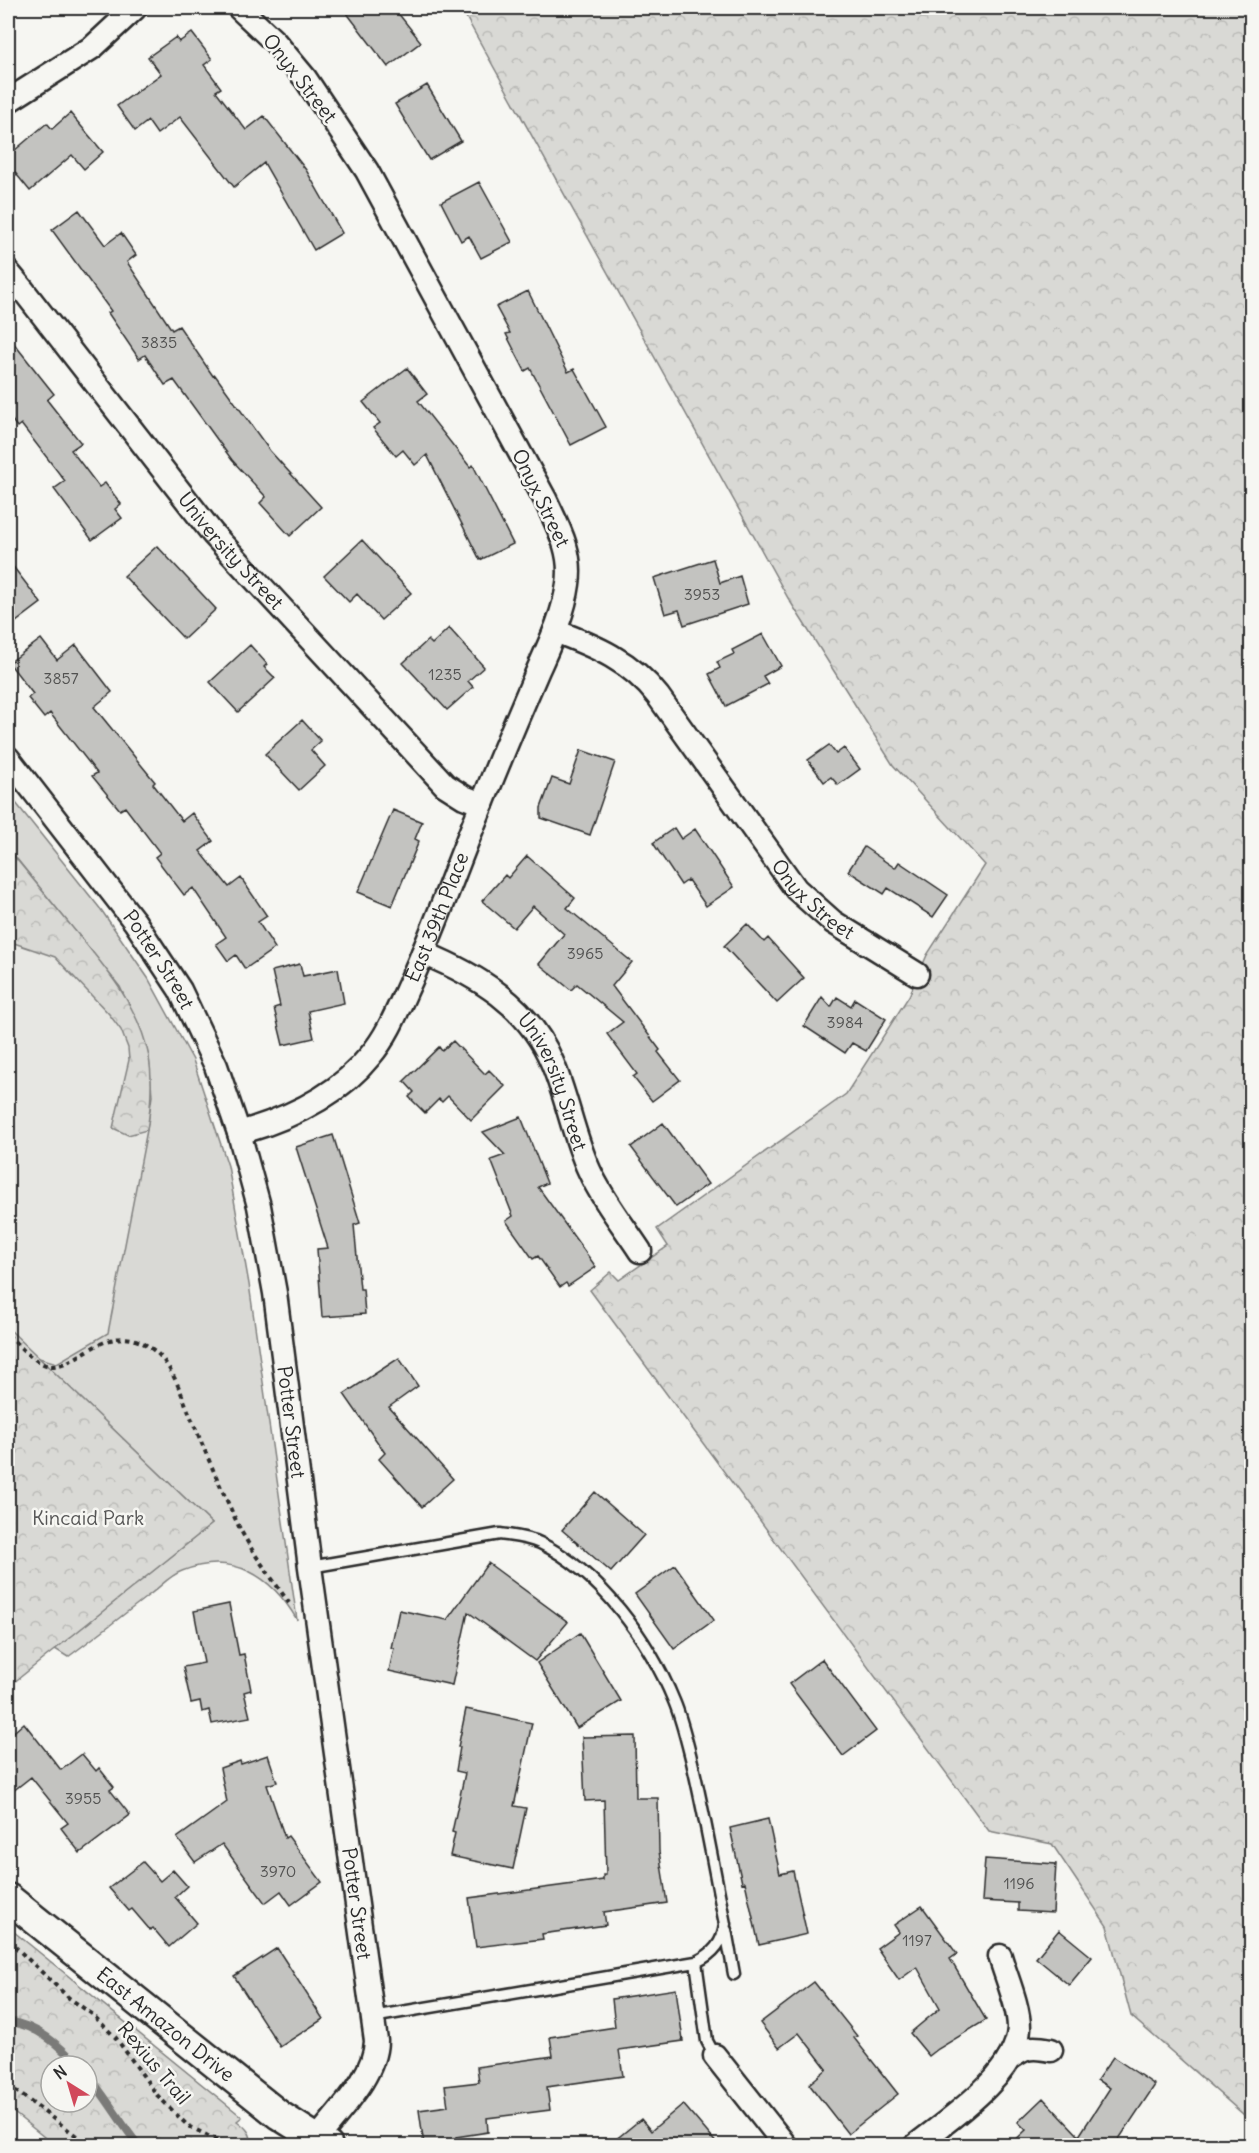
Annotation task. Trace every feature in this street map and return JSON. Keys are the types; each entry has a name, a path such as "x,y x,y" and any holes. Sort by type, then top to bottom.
{"street":[{"path":"8,101 93,47 135,8"},
{"name":"Onyx Street","path":"239,8 274,42 305,78 367,171 545,499 568,551 568,586 555,631 618,658 635,670 658,696 796,889 833,922 917,974"},
{"name":"University Street","path":"8,272 213,534 445,785 464,797 482,804"},
{"name":"East 39th Place","path":"239,1133 299,1111 321,1098 355,1072 370,1056 391,1025 423,953 482,804 555,631"},
{"name":"Potter Street","path":"8,758 135,922 180,990 216,1066 239,1133 259,1206 275,1293 372,2017 375,2054 362,2081 319,2143"},
{"name":"University Street","path":"423,953 479,979 512,1006 527,1023 551,1061 588,1169 640,1251"},
{"name":"East Amazon Drive","path":"8,1898 279,2115 319,2143"},
{"path":"915,2145 975,2097 1009,2059 1017,2040 1019,2027 1017,2012 1000,1956"},
{"path":"1009,2059 1029,2048 1051,2049"},
{"path":"715,2056 786,2145"}],"lane":[{"path":"310,1567 500,1534 521,1537 538,1543 564,1557 587,1575 615,1604 634,1630 674,1701 697,1782 734,1974"},
{"path":"372,2017 696,1962 705,1958 719,1945 723,1938 725,1924"},
{"path":"696,1962 707,2041 715,2056"}],"path":[{"path":"8,1335 30,1356 50,1366 58,1366 101,1342 114,1339 143,1344 157,1354 175,1382 242,1531 280,1592 294,1609"},
{"name":"Rexius Trail","path":"8,1940 69,1998 92,2014 116,2038 157,2095 187,2125 210,2137 233,2145"},
{"path":"8,2085 90,2145"}],"shaded area":[{"path":"8,848 120,987 147,1130 108,1333 57,1363 39,1358 8,1328"}],"green space":[{"path":"461,8 1251,8 1251,2121 1131,2016 1107,1926 1052,1844 989,1831 590,1290 611,1272 619,1280 668,1246 657,1229 846,1094 909,996 927,955 985,865 893,765 788,598"},
{"path":"8,793 102,911 148,978 193,1060 228,1166 249,1284 297,1620 276,1591 249,1572 234,1566 218,1564 201,1566 173,1575 68,1657 55,1649 212,1524 39,1358 57,1363 108,1333 152,1096 149,1057 141,1032 120,987 8,848"},
{"path":"13,855 96,956 129,1003 144,1038 149,1057 151,1093 147,1130 128,1135 113,1128 129,1060 128,1048 121,1030 109,1014 55,957 8,941 8,870"},
{"name":"Kincaid Park","path":"8,1328 212,1524 8,1687"},
{"path":"8,1927 242,2117 237,2121 249,2133 251,2139 249,2146 54,2145 8,2108"}],"building":[{"path":"343,8 394,8 421,42 388,67"},
{"path":"192,33 212,59 204,65 221,88 216,91 246,130 264,116 306,170 342,233 314,250 264,163 234,187 180,117 157,134 148,121 135,131 117,106 161,74 148,57 176,37 179,42"},
{"path":"427,85 461,141 429,160 395,104"},
{"path":"70,113 103,152 84,169 72,155 30,191 8,164 8,156 47,123 52,129"},
{"path":"479,182 512,242 481,258 469,236 461,241 441,202"},
{"path":"79,210 105,245 121,233 136,255 127,262 172,330 179,326 213,376 215,375 270,451 321,507 290,536 260,503 266,497 232,460 174,380 165,385 145,355 139,359 108,313 111,311 52,230"},
{"path":"528,291 568,372 574,369 606,427 571,445 530,368 525,371 506,334 510,333 496,307"},
{"path":"8,336 54,394 47,400 81,443 71,450 99,487 105,483 121,504 115,509 122,518 92,540 54,489 65,481 21,424 17,427 8,415"},
{"path":"407,368 427,394 418,401 470,467 473,465 513,544 480,560 427,455 415,465 403,450 396,456 373,428 380,423 363,402"},
{"path":"362,540 411,593 381,620 357,594 349,602 324,576"},
{"path":"157,546 216,609 184,639 124,576"},
{"path":"713,559 720,583 740,576 748,604 684,625 679,610 665,614 654,578"},
{"path":"8,560 41,603 8,628"},
{"path":"449,628 484,667 468,681 473,687 447,710 403,663 428,640 432,644"},
{"path":"763,634 781,666 763,676 768,684 726,706 709,674 720,668 717,662 734,654 732,650"},
{"path":"41,639 57,660 76,645 112,692 94,707 155,782 153,784 182,821 192,813 213,841 200,851 229,887 241,878 267,916 258,922 275,948 245,969 236,955 228,961 216,944 226,937 193,888 184,895 155,857 160,853 125,807 120,810 92,776 97,773 50,713 44,718 28,698 33,694 9,663"},
{"path":"250,645 267,664 264,667 275,678 238,712 210,682"},
{"path":"302,720 321,741 311,750 325,766 299,790 265,754"},
{"path":"829,745 836,754 844,748 860,769 838,785 831,777 824,782 808,760"},
{"path":"581,750 615,762 590,835 541,818 541,808 552,778 569,784"},
{"path":"393,810 422,822 415,839 419,841 392,906 358,892"},
{"path":"674,828 681,839 695,829 734,887 706,906 688,880 681,885 653,843"},
{"path":"864,847 895,868 899,862 948,895 933,917 888,888 884,894 848,871"},
{"path":"527,856 575,898 567,908 632,962 612,986 680,1080 652,1101 633,1077 637,1074 607,1034 623,1022 577,984 571,990 539,964 564,934 533,906 514,928 482,901 505,875 508,878"},
{"path":"747,924 764,942 768,938 804,978 777,1003 724,946"},
{"path":"300,964 303,976 338,969 344,1003 308,1011 314,1038 283,1045 274,1008 280,1006 272,971"},
{"path":"822,997 831,1007 837,997 851,1006 855,999 886,1019 866,1051 852,1043 845,1053 804,1026"},
{"path":"453,1041 485,1074 489,1070 505,1086 471,1120 448,1096 442,1102 439,1099 425,1113 409,1097 414,1092 404,1081 439,1047 442,1051"},
{"path":"521,1117 547,1183 538,1187 596,1267 568,1286 566,1283 560,1287 538,1256 533,1259 506,1221 513,1216 491,1160 505,1155 483,1132"},
{"path":"663,1123 708,1184 676,1207 631,1147"},
{"path":"333,1135 360,1223 354,1225 360,1289 363,1289 365,1314 322,1317 317,1249 328,1248 296,1147"},
{"path":"399,1358 418,1386 389,1407 453,1479 422,1507 379,1459 385,1453 344,1394"},
{"path":"595,1492 644,1535 611,1572 562,1530"},
{"path":"488,1563 568,1622 535,1661 468,1612 452,1685 389,1671 399,1610 447,1620"},
{"path":"675,1565 714,1620 674,1649 635,1594"},
{"path":"229,1604 239,1655 244,1654 251,1690 244,1692 250,1717 212,1724 209,1710 202,1712 200,1701 191,1703 183,1667 204,1663 194,1611"},
{"path":"580,1633 621,1701 577,1728 537,1663"},
{"path":"822,1659 876,1731 843,1756 789,1684"},
{"path":"466,1709 532,1723 514,1806 526,1808 513,1869 450,1856 455,1833 452,1832 465,1773 456,1771 460,1747 458,1747"},
{"path":"24,1723 61,1770 82,1754 96,1771 99,1768 114,1787 110,1790 130,1815 80,1853 61,1828 68,1823 31,1777 8,1795 8,1737"},
{"path":"635,1736 636,1798 658,1798 659,1851 667,1903 604,1912 606,1925 542,1934 543,1939 476,1947 469,1898 603,1880 603,1875 606,1875 604,1800 585,1801 582,1737"},
{"path":"268,1755 277,1782 267,1785 285,1838 288,1836 322,1882 291,1905 281,1891 265,1903 222,1844 195,1862 177,1838 227,1802 220,1768"},
{"path":"768,1819 780,1874 793,1871 807,1934 759,1945 730,1828"},
{"path":"985,1859 1056,1864 1053,1913 1018,1911 1018,1903 982,1901"},
{"path":"143,1862 160,1881 173,1870 187,1886 175,1897 197,1923 169,1947 132,1909 129,1911 109,1888"},
{"path":"922,1906 957,1954 950,1959 986,2020 929,2056 910,2033 940,2008 917,1967 899,1980 877,1948 899,1932 894,1925"},
{"path":"1059,1930 1092,1957 1069,1985 1036,1958"},
{"path":"277,1948 323,2019 280,2047 234,1976"},
{"path":"814,1982 857,2036 854,2038 898,2094 848,2134 809,2084 827,2069 799,2033 779,2048 760,2023"},
{"path":"676,1989 683,2041 619,2050 623,2076 547,2087 550,2110 487,2118 488,2132 456,2137 457,2145 424,2145 419,2110 448,2106 445,2086 479,2082 477,2067 553,2056 550,2037 615,2027 612,1999"},
{"path":"1113,2057 1155,2085 1115,2145 1010,2145 1026,2130 1018,2122 1043,2098 1079,2136 1110,2088 1097,2080"},
{"path":"683,2104 718,2145 609,2145 641,2119 651,2131"}],"waterway":[{"path":"8,2021 29,2027 47,2037 67,2054"},
{"path":"99,2090 139,2146"}]}
